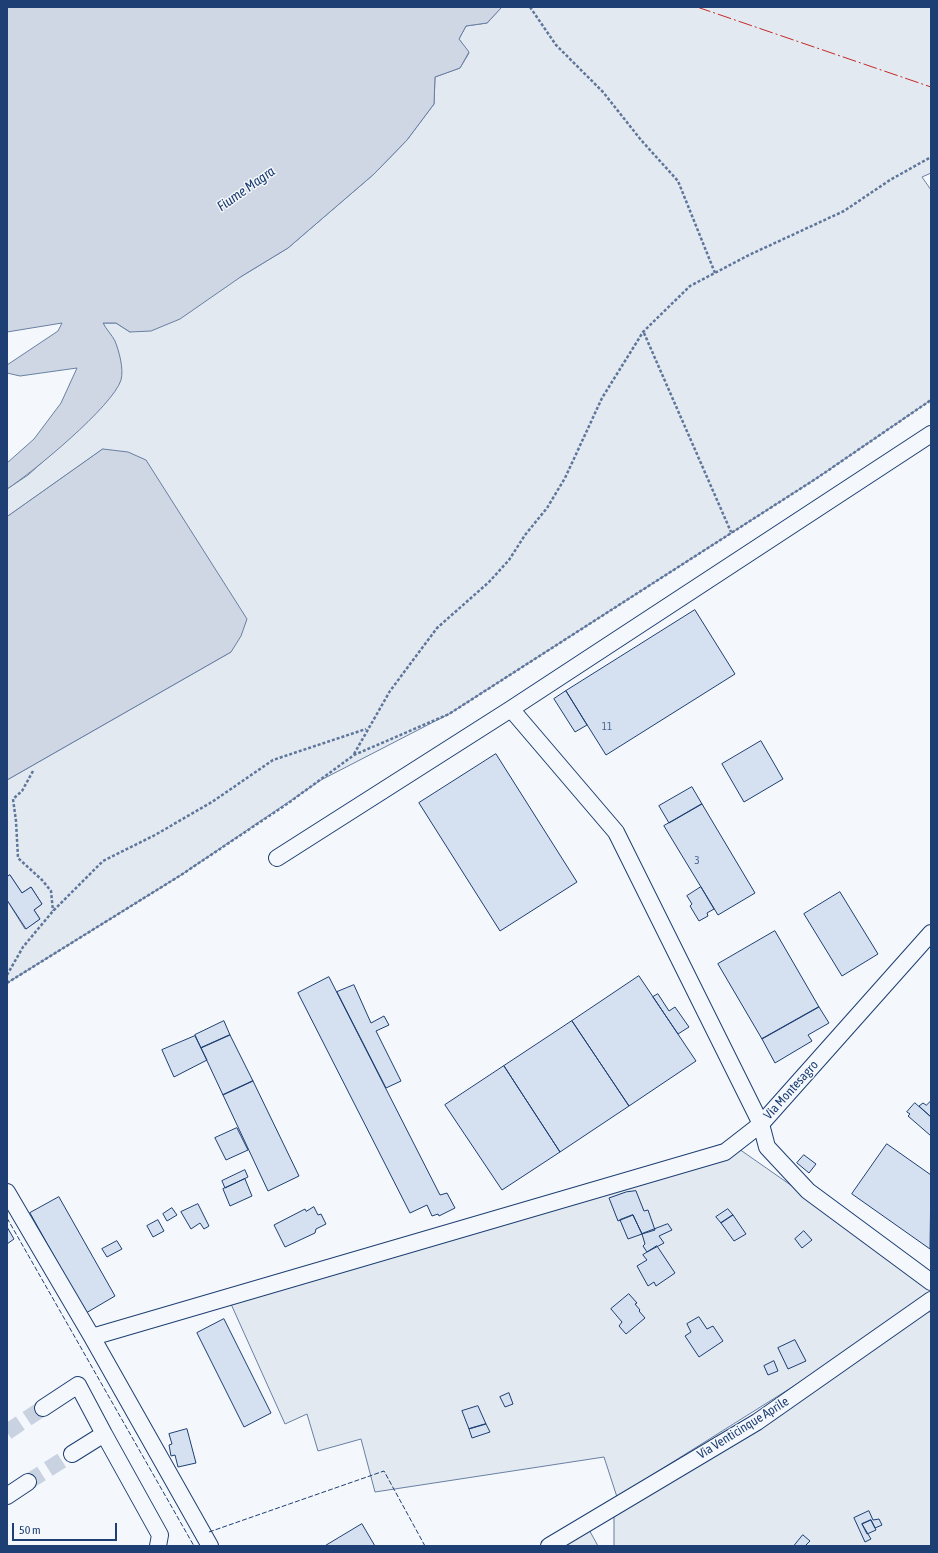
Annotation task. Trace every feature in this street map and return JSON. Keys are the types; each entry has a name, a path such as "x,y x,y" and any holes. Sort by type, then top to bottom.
{"street":[{"path":"277,858 510,709 931,434"},
{"path":"92,1337 725,1152 761,1124 616,832 510,709"},
{"name":"Via Montesagro","path":"931,933 761,1124 767,1147 808,1191 931,1282"},
{"path":"7,1192 92,1337 210,1546"},
{"name":"Via Venticinque Aprile","path":"549,1546 757,1422 931,1300"},
{"path":"43,1408 78,1386 160,1535 158,1546"},
{"path":"72,1454 104,1434"},
{"path":"7,1496 28,1482"}],"path":[{"path":"530,7 556,45 603,92 641,140 678,182 715,273"},
{"path":"354,755 367,729 390,691 437,628 489,582 509,560 525,535 547,508 565,478 602,398 643,332 690,286 749,255 844,211 890,180 931,157"},
{"path":"643,332 731,532"},
{"path":"7,983 181,875 287,804 354,755 449,714 817,478 931,400"},
{"path":"7,975 23,947 53,912 103,861 155,835 212,802 273,760 367,729"},
{"path":"33,771 22,791 13,799 18,858 42,880 51,891 53,912"}],"shaded area":[{"path":"502,7 931,7 931,173 922,177 931,190 931,400 817,478 449,714 321,780 181,875 7,983 7,900 25,929 40,919 34,910 42,904 31,887 22,893 10,875 7,877 7,780 231,652 103,449 7,517 7,489 28,475 76,432 114,341 102,323 116,323 130,332 242,276 288,248 374,174 407,140 434,104 435,77 460,68 469,53 459,39 466,26 487,23"},
{"path":"729,1142 931,1283 931,1300 617,1497 604,1457 375,1492 361,1439 318,1451 307,1414 285,1424 231,1304"},
{"path":"918,1311 931,1312 931,1546 614,1546 614,1510"},
{"path":"587,1526 598,1546 554,1546"}],"water":[{"name":"Fiume Magra","path":"7,7 502,7 487,23 466,26 459,39 469,52 460,68 435,77 434,104 407,140 374,174 288,248 242,276 180,319 151,331 130,332 116,323 103,323 115,341 121,360 122,376 115,391 88,422 34,469 7,489 7,463 34,439 61,403 77,368 20,376 7,373 7,365 58,331 62,323 7,332"},
{"path":"103,449 128,452 146,460 247,619 241,636 231,652 7,780 7,517"}],"building":[{"path":"695,610 735,674 606,755 566,691"},
{"path":"566,691 587,725 575,732 554,699"},
{"path":"761,741 783,779 744,802 722,764"},
{"path":"496,754 577,882 500,931 419,803"},
{"path":"692,787 702,804 669,823 659,806"},
{"path":"702,804 755,893 718,915 664,826"},
{"path":"10,875 22,893 31,887 42,904 34,910 40,919 26,929 7,900 7,877"},
{"path":"701,887 714,909 707,913 708,916 699,921 690,906 692,904 687,896"},
{"path":"840,892 878,954 842,976 804,914"},
{"path":"775,931 819,1007 762,1039 718,964"},
{"path":"639,976 696,1061 629,1106 572,1021"},
{"path":"329,977 440,1195 447,1193 455,1208 439,1216 438,1214 432,1216 427,1205 410,1213 298,993"},
{"path":"354,985 371,1023 384,1016 389,1025 376,1031 401,1081 386,1088 337,992"},
{"path":"658,994 669,1011 675,1007 689,1027 678,1034 653,997"},
{"path":"819,1007 829,1023 808,1035 812,1041 775,1063 762,1039"},
{"path":"224,1021 230,1035 201,1048 195,1035"},
{"path":"572,1021 629,1106 560,1152 504,1066"},
{"path":"230,1035 253,1081 223,1095 201,1048"},
{"path":"195,1036 207,1060 174,1077 162,1050"},
{"path":"504,1066 560,1152 502,1190 445,1105"},
{"path":"253,1081 299,1176 268,1191 223,1095"},
{"path":"931,1101 931,1117 919,1106 923,1103 926,1105"},
{"path":"915,1103 931,1117 931,1136 908,1116 910,1114 907,1112"},
{"path":"237,1128 248,1150 226,1160 215,1138"},
{"path":"887,1144 931,1175 930,1249 852,1194"},
{"path":"804,1155 816,1164 809,1173 797,1163"},
{"path":"245,1170 248,1177 225,1188 222,1181"},
{"path":"245,1179 252,1196 230,1206 223,1189"},
{"path":"636,1191 644,1211 648,1210 655,1230 642,1234 633,1215 618,1221 609,1198 626,1192"},
{"path":"59,1197 115,1296 86,1313 30,1213"},
{"path":"198,1204 209,1226 204,1229 200,1223 191,1229 181,1212"},
{"path":"314,1207 318,1215 321,1214 326,1224 316,1229 315,1233 285,1247 274,1225 305,1209 306,1211"},
{"path":"172,1208 177,1215 167,1221 163,1214"},
{"path":"728,1209 733,1215 721,1223 716,1217"},
{"path":"633,1215 642,1234 628,1239 620,1220"},
{"path":"733,1215 746,1234 734,1241 721,1223"},
{"path":"158,1220 164,1231 153,1237 147,1226"},
{"path":"668,1224 672,1230 659,1236 664,1243 647,1252 643,1246 645,1244 642,1234"},
{"path":"7,1227 14,1239 7,1244"},
{"path":"804,1231 812,1240 802,1248 795,1239"},
{"path":"117,1241 122,1249 107,1257 102,1249"},
{"path":"657,1246 675,1273 656,1286 654,1282 648,1286 637,1266 647,1260 643,1255"},
{"path":"629,1294 637,1303 635,1304 645,1318 626,1334 619,1326 622,1322 611,1309"},
{"path":"699,1317 707,1329 713,1326 723,1341 699,1357 685,1336 691,1332 687,1324"},
{"path":"224,1319 271,1413 244,1427 197,1333"},
{"path":"795,1340 806,1361 788,1369 778,1348"},
{"path":"774,1361 778,1371 768,1375 764,1366"},
{"path":"509,1393 513,1404 505,1407 500,1397"},
{"path":"478,1406 486,1424 469,1429 462,1411"},
{"path":"486,1424 490,1432 472,1438 469,1429"},
{"path":"187,1429 196,1463 178,1467 175,1455 171,1456 169,1445 172,1444 169,1434"},
{"path":"869,1511 873,1520 879,1519 882,1525 875,1528 871,1520 862,1524 871,1539 865,1542 854,1518"},
{"path":"871,1520 876,1530 867,1534 862,1524"},
{"path":"362,1524 375,1546 325,1546"},
{"path":"803,1535 810,1541 805,1546 794,1546"}],"tunnel":[{"path":"7,1432 43,1408"},
{"path":"28,1482 72,1454"}],"fence":[{"path":"7,1218 194,1546"},
{"path":"209,1532 384,1471 425,1546"}],"power":[{"path":"697,7 931,87"}]}
